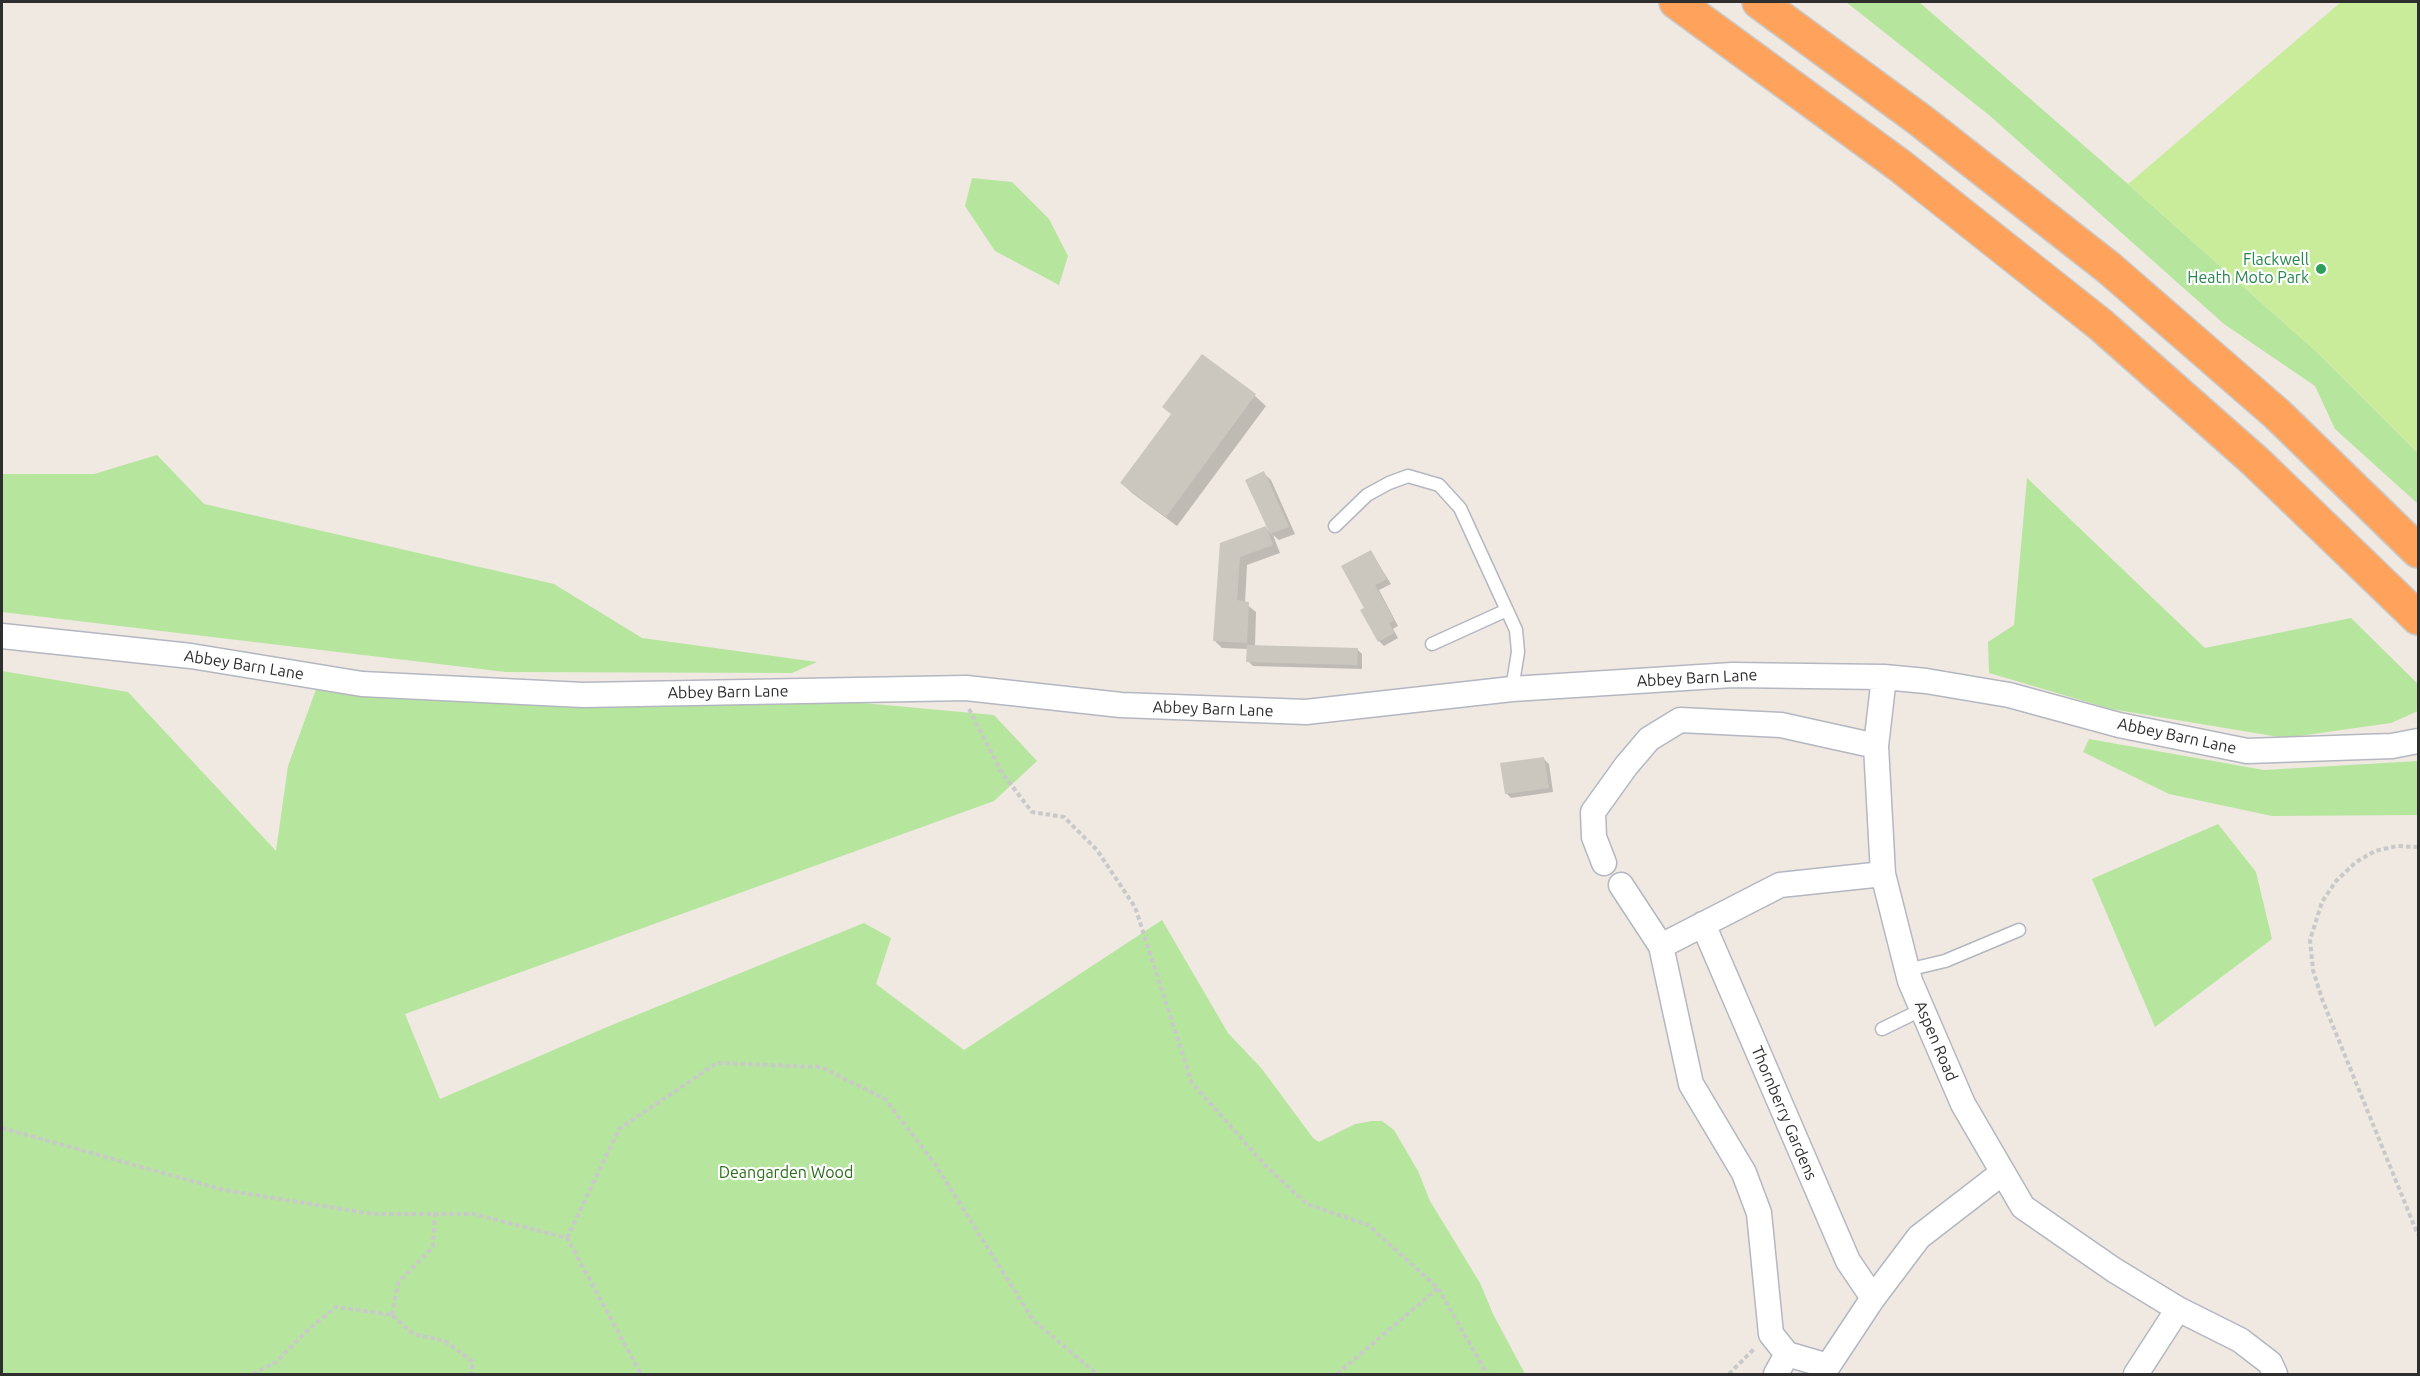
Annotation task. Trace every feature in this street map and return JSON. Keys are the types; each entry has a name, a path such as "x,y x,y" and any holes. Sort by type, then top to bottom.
{"highway":[{"path":"1676,2 1899,165 2101,326 2255,461 2418,618"},
{"path":"1759,2 1920,120 2109,268 2277,414 2418,551"}],"street":[{"name":"Abbey Barn Lane","path":"2,636 191,656 362,684 583,695 966,688 1121,705 1306,712 1512,689 1732,675 1884,677 2009,695 2119,725 2247,751 2392,746 2418,741"},
{"name":"Aspen Road","path":"1884,677 1876,746 1882,874 1907,970 1963,1104 2023,1207 2114,1270 2178,1309 2240,1340 2270,1363 2275,1374"},
{"path":"1604,863 1594,837 1593,812 1626,766 1649,739 1680,720 1781,725 1876,746"},
{"path":"1661,946 1780,885 1882,874"},
{"path":"1621,885 1661,946 1691,1083 1744,1173 1759,1213 1771,1334 1781,1364 1834,1370 1874,1298 1919,1237 2002,1173"},
{"name":"Thornberry Gardens","path":"1703,924 1848,1261 1874,1298"},
{"path":"2136,1374 2178,1309"}],"lane":[{"path":"1335,526 1367,495 1389,483 1408,477 1439,485 1460,508 1516,630 1518,652 1512,689"},
{"path":"1432,644 1507,610"},
{"path":"1907,970 1945,961 2019,930"},
{"path":"1882,1029 1923,1009"}],"path":[{"path":"966,688 969,710 1002,773 1032,812 1064,817 1097,850 1135,906 1192,1083 1267,1167 1306,1204 1368,1225 1438,1288 1487,1374"},
{"path":"2418,847 2386,848 2375,851 2356,862 2336,881 2322,902 2310,940 2313,970 2322,999 2418,1235"},
{"path":"567,1238 619,1129 717,1063 821,1067 885,1099 935,1164 1033,1320 1097,1374"},
{"path":"2,1128 224,1190 373,1214 474,1214 567,1238 641,1374"},
{"path":"392,1315 398,1283 433,1248 435,1213"},
{"path":"1337,1374 1438,1288"},
{"path":"254,1374 276,1362 309,1329 336,1307 392,1315 413,1335 445,1341 473,1362 471,1374"},
{"path":"1729,1374 1771,1334"}],"green space":[{"path":"1846,2 1919,2 2128,184 2319,354 2418,453 2418,504 2335,429 2315,386 2224,324 1989,115"},
{"name":"Flackwell Heath Moto Park","path":"2341,2 2418,2 2418,453 2319,354 2128,184"},
{"path":"972,178 1012,182 1049,219 1068,256 1059,285 995,251 965,206"},
{"path":"157,455 204,504 554,584 642,638 817,662 792,673 506,672 2,612 2,474 94,474"},
{"path":"2027,478 2205,648 2351,618 2418,684 2418,711 2391,723 2285,738 2111,709 1989,673 1988,642 2014,625"},
{"name":"Deangarden Wood","path":"2,671 128,692 276,851 288,766 322,673 765,694 994,715 1037,761 994,801 405,1014 440,1099 607,1027 864,923 891,938 876,984 964,1050 1162,920 1228,1033 1262,1069 1313,1138 1319,1142 1355,1124 1372,1121 1382,1121 1394,1130 1418,1171 1430,1201 1480,1283 1493,1314 1525,1374 2,1374"},
{"path":"2089,739 2264,770 2418,761 2418,815 2272,816 2169,794 2083,752"},
{"path":"2218,824 2256,872 2272,939 2155,1027 2092,879"}],"building":[{"path":"1202,354 1256,394 1166,517 1120,483 1171,414 1162,407"},
{"path":"1264,471 1289,527 1270,534 1245,480"},
{"path":"1266,526 1273,545 1240,557 1237,600 1249,602 1247,643 1213,641 1220,543"},
{"path":"1371,550 1387,579 1375,585 1394,620 1389,623 1394,633 1378,642 1360,610 1364,608 1341,566"},
{"path":"1247,645 1358,648 1357,665 1246,662"},
{"path":"1544,757 1549,788 1505,794 1500,763"}],"place":[{"name":"Flackwell Heath Moto Park","path":"2321,269"}]}
